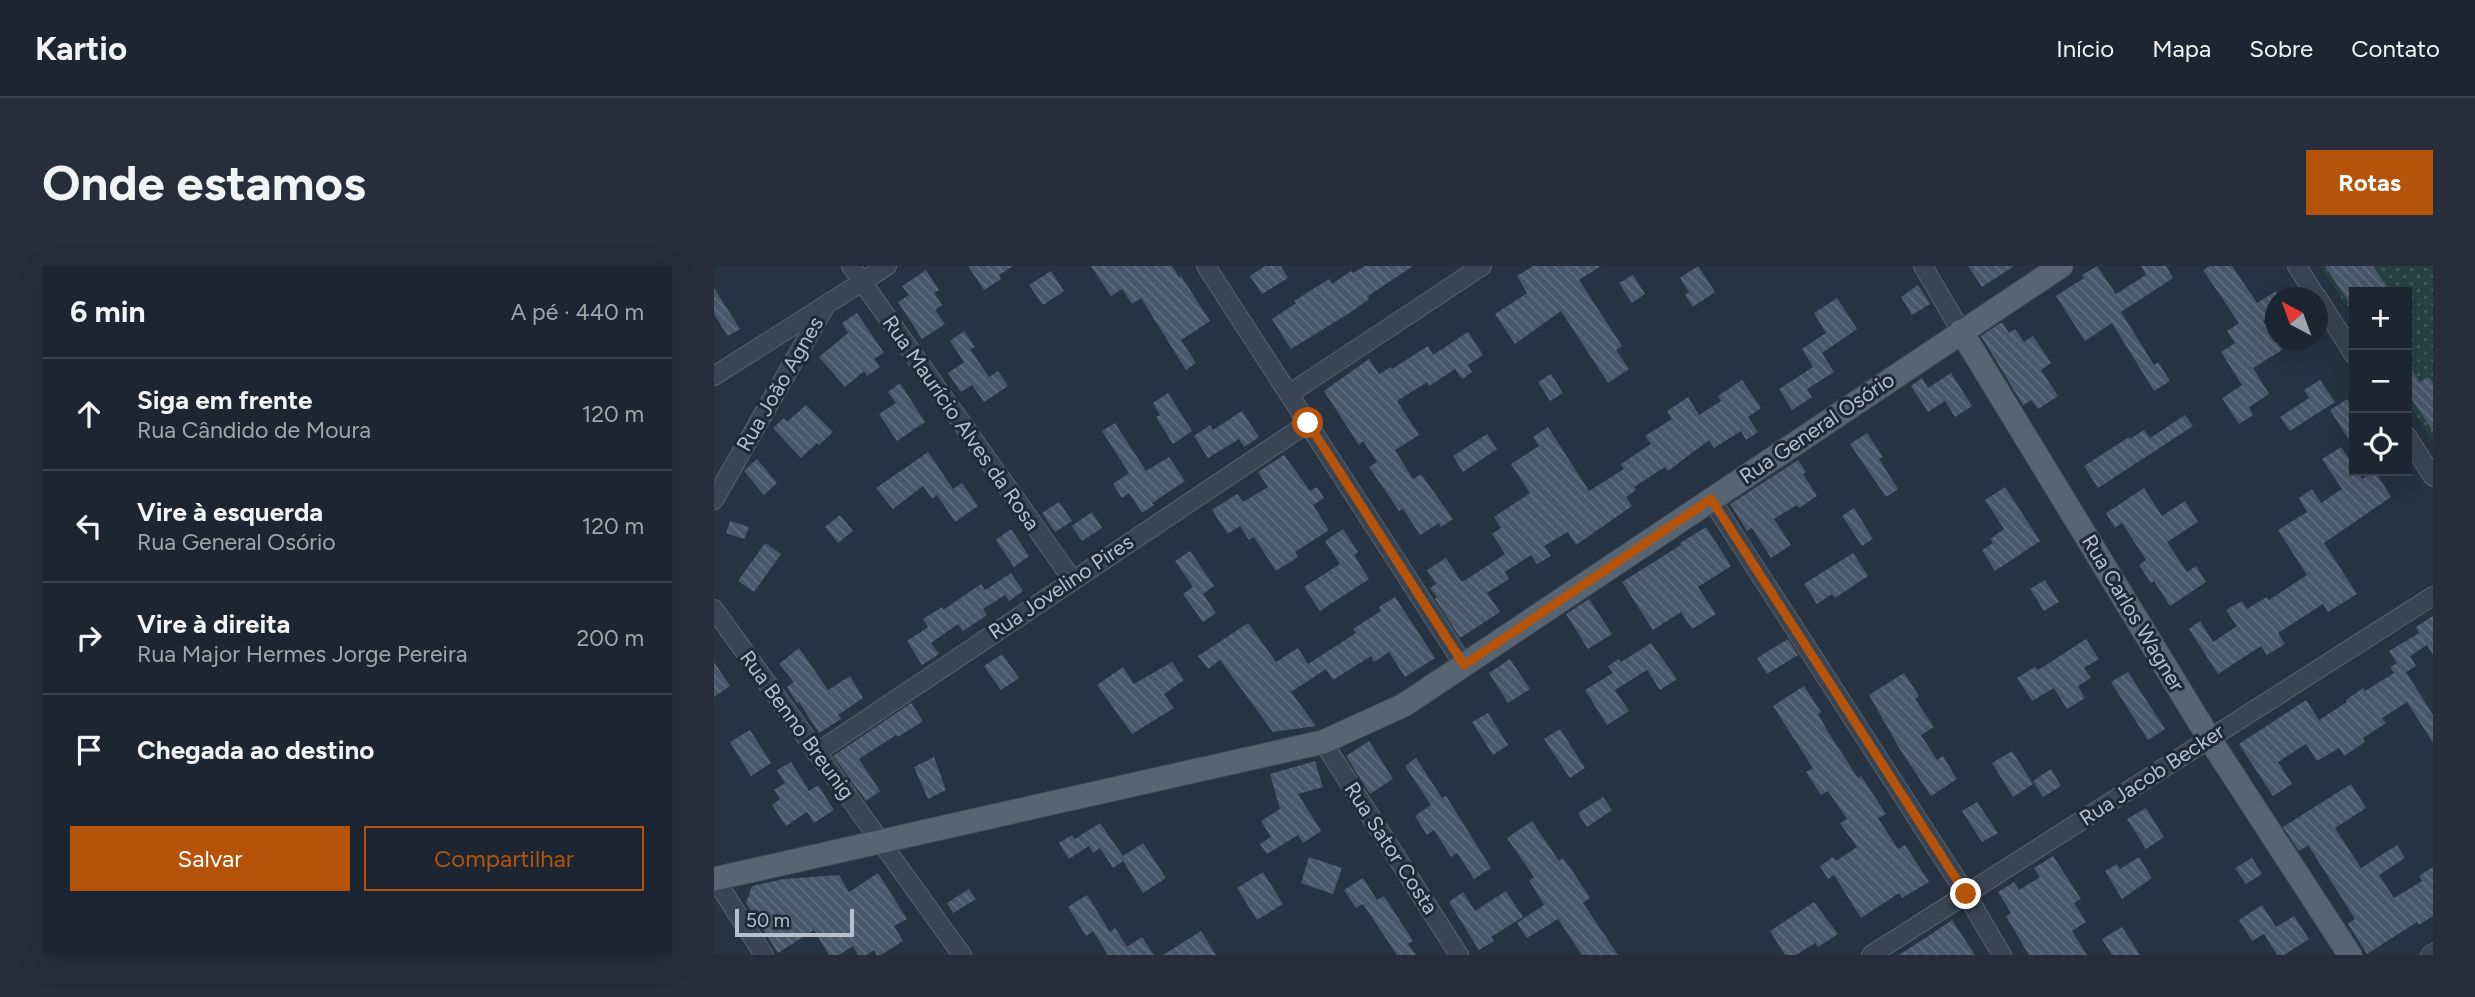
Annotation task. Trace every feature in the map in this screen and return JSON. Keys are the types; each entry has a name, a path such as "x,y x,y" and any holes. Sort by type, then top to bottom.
{"main road":[{"name":"Rua General Osório","path":"715,879 1323,742 1404,705 2061,266"},
{"name":"Rua Carlos Wagner","path":"1961,331 2209,738 2350,955"}],"street":[{"name":"Rua Maurício Alves da Rosa","path":"851,266 1072,579"},
{"path":"714,376 887,266"},
{"path":"1206,266 1464,665"},
{"path":"1289,394 1482,266"},
{"name":"Rua Carlos Wagner","path":"1923,266 1961,331"},
{"path":"2297,266 2310,287"},
{"name":"Rua João Agnes","path":"714,500 826,305"},
{"path":"2328,315 2351,350"},
{"name":"Rua Jovelino Pires","path":"816,753 1308,423"},
{"path":"2412,444 2433,477"},
{"path":"1711,499 1966,894 2002,955"},
{"name":"Rua Jacob Becker","path":"1871,955 2433,596"},
{"name":"Rua Benno Breunig","path":"714,609 962,955"},
{"name":"Rua Sator Costa","path":"1323,742 1459,955"},
{"path":"715,879 764,955"}],"green space":[{"path":"2321,266 2433,266 2433,442 2412,409 2412,287 2349,287 2349,310"}],"building":[{"path":"968,266 1013,266 999,275 1001,279 984,290"},
{"path":"1091,266 1172,266 1210,321 1181,340 1196,363 1186,370 1141,298 1132,304 1122,289 1111,296"},
{"path":"1265,266 1281,266 1288,278 1262,294 1250,276"},
{"path":"1365,266 1413,266 1368,296 1369,299 1351,312 1291,349 1272,319 1329,279 1332,284 1351,271 1353,273"},
{"path":"1533,266 1601,266 1579,280 1622,346 1616,350 1629,369 1608,383 1561,311 1515,344 1495,314 1527,293 1517,276"},
{"path":"1698,266 1715,292 1693,307 1685,295 1689,292 1680,278"},
{"path":"1968,266 2014,266 1982,287"},
{"path":"2097,266 2116,294 2146,275 2141,266 2166,266 2173,278 2121,312 2154,365 2158,362 2170,381 2154,391 2112,323 2085,341 2056,296"},
{"path":"2210,266 2232,266 2257,303 2265,298 2265,350 2282,350 2253,368 2269,394 2249,407 2253,415 2239,424 2222,398 2242,385 2221,352 2235,343 2227,331 2239,323 2203,270"},
{"path":"2325,266 2373,266 2388,287 2349,287 2349,302"},
{"path":"926,270 939,290 934,293 942,305 935,310 945,324 922,339 898,302 909,295 902,286"},
{"path":"1051,271 1064,291 1043,305 1029,285"},
{"path":"1633,275 1645,294 1632,303 1619,283"},
{"path":"1918,285 1930,304 1912,315 1901,297"},
{"path":"714,288 740,329 728,336 714,314"},
{"path":"1837,298 1857,329 1822,353 1834,372 1807,389 1812,397 1792,410 1779,389 1813,367 1802,349 1826,333 1814,313"},
{"path":"857,313 884,353 874,359 880,367 867,376 864,371 845,387 819,357 848,333 842,323"},
{"path":"2002,322 2009,333 2015,329 2024,342 2033,336 2051,363 2041,370 2058,396 2038,409 2031,400 2023,405 1981,336"},
{"path":"964,331 975,347 970,349 989,377 998,371 1008,386 984,402 972,385 961,392 948,373 964,362 950,341"},
{"path":"1468,332 1483,355 1468,365 1472,372 1462,379 1455,369 1429,386 1427,382 1397,401 1419,435 1395,450 1413,479 1421,474 1453,519 1441,527 1439,523 1420,535 1403,509 1399,511 1369,467 1377,462 1363,441 1359,445 1324,391 1369,359 1379,374 1391,367 1392,369 1428,346 1433,355"},
{"path":"2412,370 2420,382 2428,377 2433,383 2433,431 2412,400"},
{"path":"1951,373 1972,406 1955,417 1945,401 1928,412 1911,386 1922,378 1928,388"},
{"path":"1551,374 1563,393 1550,401 1538,382"},
{"path":"1742,380 1761,408 1748,417 1758,432 1746,440 1741,431 1714,448 1709,440 1668,471 1665,467 1634,487 1636,490 1626,497 1632,506 1576,545 1568,532 1544,546 1551,556 1537,564 1531,555 1505,572 1509,579 1487,593 1500,612 1460,638 1435,599 1437,597 1430,588 1436,584 1427,570 1446,558 1461,581 1464,581 1505,554 1492,534 1501,528 1494,517 1530,493 1511,464 1539,446 1533,437 1548,427 1589,491 1624,469 1621,464 1651,444 1645,436 1672,419 1667,411 1688,397 1699,415 1721,401 1718,396"},
{"path":"2320,380 2335,402 2290,431 2280,417 2309,398 2304,390"},
{"path":"900,383 925,422 897,441 879,414 896,403 888,392"},
{"path":"1168,393 1192,431 1173,444 1156,417 1160,415 1153,403"},
{"path":"2347,399 2349,402 2349,440 2330,410"},
{"path":"806,405 833,432 801,458 773,428 784,418 787,422"},
{"path":"1242,411 1259,437 1244,447 1239,439 1208,458 1194,436 1210,425 1213,430"},
{"path":"2185,415 2193,426 2098,488 2084,466 2129,437 2130,439 2144,430 2150,438"},
{"path":"1115,423 1146,471 1169,457 1185,481 1142,513 1129,493 1122,498 1113,484 1129,473 1102,431"},
{"path":"1867,433 1883,457 1879,459 1898,489 1886,497 1850,444"},
{"path":"1487,434 1497,449 1463,472 1453,456"},
{"path":"2341,447 2349,459 2349,476 2360,476 2362,479 2378,476 2391,497 2324,543 2357,594 2328,612 2323,604 2278,633 2285,644 2267,655 2261,646 2218,674 2189,629 2200,621 2213,642 2237,626 2226,610 2242,601 2247,609 2267,597 2269,600 2307,575 2278,530 2307,512 2299,498 2312,489 2321,503 2342,489 2322,459"},
{"path":"928,452 953,489 962,483 978,506 955,522 937,495 932,499 923,486 893,509 876,488"},
{"path":"1284,455 1310,491 1317,487 1324,498 1313,505 1329,530 1295,552 1298,557 1276,571 1254,537 1249,540 1240,526 1228,534 1212,510 1237,494 1243,502 1268,487 1258,472"},
{"path":"757,459 777,483 764,495 744,471"},
{"path":"1798,460 1806,472 1803,474 1817,496 1774,519 1791,545 1771,558 1752,528 1747,531 1730,504"},
{"path":"2005,487 2040,541 1995,571 1982,550 1993,543 1990,539 2004,529 1985,500"},
{"path":"2144,488 2162,516 2185,501 2198,522 2167,542 2187,572 2196,566 2206,582 2170,606 2154,581 2151,583 2139,565 2146,560 2122,523 2115,528 2106,513"},
{"path":"1059,502 1072,521 1055,532 1042,513"},
{"path":"1854,508 1873,539 1862,546 1842,516"},
{"path":"1092,512 1102,528 1082,541 1072,526"},
{"path":"840,515 853,531 838,543 825,527"},
{"path":"730,521 749,527 744,539 726,533"},
{"path":"1706,527 1731,566 1698,587 1716,614 1692,629 1681,612 1653,630 1622,582"},
{"path":"1011,529 1029,556 1014,567 996,540"},
{"path":"1343,529 1358,552 1354,555 1369,579 1320,611 1304,587 1340,564 1325,541"},
{"path":"765,543 781,554 754,592 738,581"},
{"path":"1190,551 1214,586 1203,594 1216,613 1203,622 1183,594 1193,587 1175,561"},
{"path":"1853,553 1868,576 1835,598 1832,594 1817,604 1804,584"},
{"path":"1011,573 1023,591 1009,601 1005,595 983,609 987,615 963,631 958,624 931,643 939,654 922,665 907,641 928,627 923,619 942,607 943,610 981,584 985,590"},
{"path":"2045,580 2059,602 2044,611 2030,589"},
{"path":"1395,597 1435,658 1405,677 1389,652 1374,662 1371,656 1333,680 1326,669 1291,692 1316,726 1273,732 1220,660 1208,669 1198,656 1248,623 1276,662 1298,648 1308,664 1356,633 1353,629 1381,611 1379,607"},
{"path":"1589,599 1612,634 1588,649 1566,614"},
{"path":"2433,616 2433,655 2427,645 2410,656 2416,666 2406,672 2433,715 2433,743 2407,702 2382,718 2386,723 2363,738 2365,742 2344,756 2339,748 2317,761 2306,744 2278,762 2292,784 2273,796 2239,744 2306,700 2319,720 2363,688 2365,691 2394,673 2390,667 2397,663 2389,651 2419,633 2416,627"},
{"path":"1788,639 1798,655 1767,674 1757,658"},
{"path":"2086,639 2099,659 2084,668 2091,678 2078,686 2085,698 2067,709 2054,688 2032,701 2017,678 2035,667 2038,670"},
{"path":"1651,643 1677,679 1660,690 1647,670 1615,690 1629,711 1607,725 1585,690 1613,673 1608,666 1619,659 1621,662"},
{"path":"799,648 828,690 850,676 863,698 838,715 841,719 819,733 787,687 794,682 779,664"},
{"path":"1002,654 1019,678 1001,690 984,666"},
{"path":"1510,659 1530,689 1508,703 1489,673"},
{"path":"714,662 730,686 714,697"},
{"path":"1172,662 1184,680 1164,694 1174,708 1132,734 1097,685 1123,667 1134,684"},
{"path":"2128,672 2165,729 2148,740 2111,682"},
{"path":"1904,673 1919,696 1915,699 1934,727 1921,735 1937,760 1943,756 1957,779 1931,796 1869,695"},
{"path":"1804,686 1821,712 1818,714 1828,732 1886,814 1878,818 1898,849 1905,845 1929,882 1902,898 1899,893 1861,918 1834,875 1828,879 1820,866 1833,857 1836,861 1857,847 1840,823 1847,819 1828,791 1821,795 1806,772 1813,768 1773,706"},
{"path":"911,703 923,721 859,759 880,791 866,801 833,756"},
{"path":"1488,713 1508,745 1493,755 1472,722"},
{"path":"1560,729 1585,768 1570,778 1544,739"},
{"path":"750,730 771,763 751,776 730,742"},
{"path":"1369,741 1393,779 1370,794 1346,756"},
{"path":"2012,751 2033,784 2013,797 1992,763"},
{"path":"934,757 946,790 928,799 914,767"},
{"path":"1416,758 1442,798 1446,796 1491,868 1474,879 1457,853 1451,857 1434,830 1427,835 1415,816 1431,805 1405,766"},
{"path":"1315,761 1323,787 1298,794 1321,831 1303,843 1298,835 1267,854 1260,844 1271,837 1261,821 1280,809 1270,774"},
{"path":"791,762 809,791 818,785 834,810 814,823 807,812 786,826 772,805 780,799 774,790 785,783 777,770"},
{"path":"2051,769 2061,786 2043,797 2033,781"},
{"path":"2351,784 2366,808 2335,828 2361,868 2397,845 2405,858 2379,875 2394,898 2422,881 2419,876 2433,867 2433,916 2419,925 2417,922 2367,954 2348,924 2355,919 2308,845 2299,851 2283,827"},
{"path":"1603,797 1612,810 1587,827 1578,813"},
{"path":"1977,802 1998,833 1982,842 1962,811"},
{"path":"2146,808 2164,837 2146,849 2127,819"},
{"path":"1532,821 1559,861 1563,858 1590,898 1583,903 1618,955 1582,955 1558,919 1527,938 1517,923 1544,905 1529,880 1534,877 1507,838"},
{"path":"1100,823 1123,856 1143,843 1166,878 1143,893 1123,861 1113,868 1100,848 1093,853 1089,846 1069,859 1059,843 1072,835 1075,839"},
{"path":"2053,856 2081,899 2074,903 2086,922 2072,931 2087,955 2029,955 2006,916 2011,913 1998,892 2014,882 2019,890 2040,877 2034,868"},
{"path":"1309,857 1342,868 1333,894 1301,883"},
{"path":"2139,857 2152,878 2122,899 2105,871 2117,864 2120,869"},
{"path":"2252,858 2262,874 2246,884 2235,868"},
{"path":"1263,872 1283,904 1257,920 1237,888"},
{"path":"878,873 907,919 894,926 903,941 881,955 877,955 874,950 866,955 858,955 853,946 839,955 829,955 814,930 778,953 746,903 752,886 784,879 839,875 849,892"},
{"path":"1363,878 1377,900 1384,896 1413,941 1408,944 1416,955 1397,955 1363,904 1356,908 1344,890"},
{"path":"969,889 976,899 953,913 947,903"},
{"path":"1506,891 1523,917 1491,937 1494,941 1479,950 1449,902 1463,892 1475,911"},
{"path":"1087,895 1110,932 1115,928 1127,947 1142,937 1154,955 1108,955 1093,931 1086,936 1068,907"},
{"path":"1814,902 1838,934 1818,947 1815,943 1796,955 1785,955 1770,931"},
{"path":"2262,905 2276,927 2294,916 2309,939 2284,955 2277,955 2264,934 2252,941 2239,920"},
{"path":"1952,920 1975,955 1899,955 1927,937"},
{"path":"2122,927 2140,955 2112,955 2102,939"},
{"path":"1201,931 1216,955 1163,955"}],"route":[{"path":"1308,423 1464,665 1711,499 1966,894"}]}
